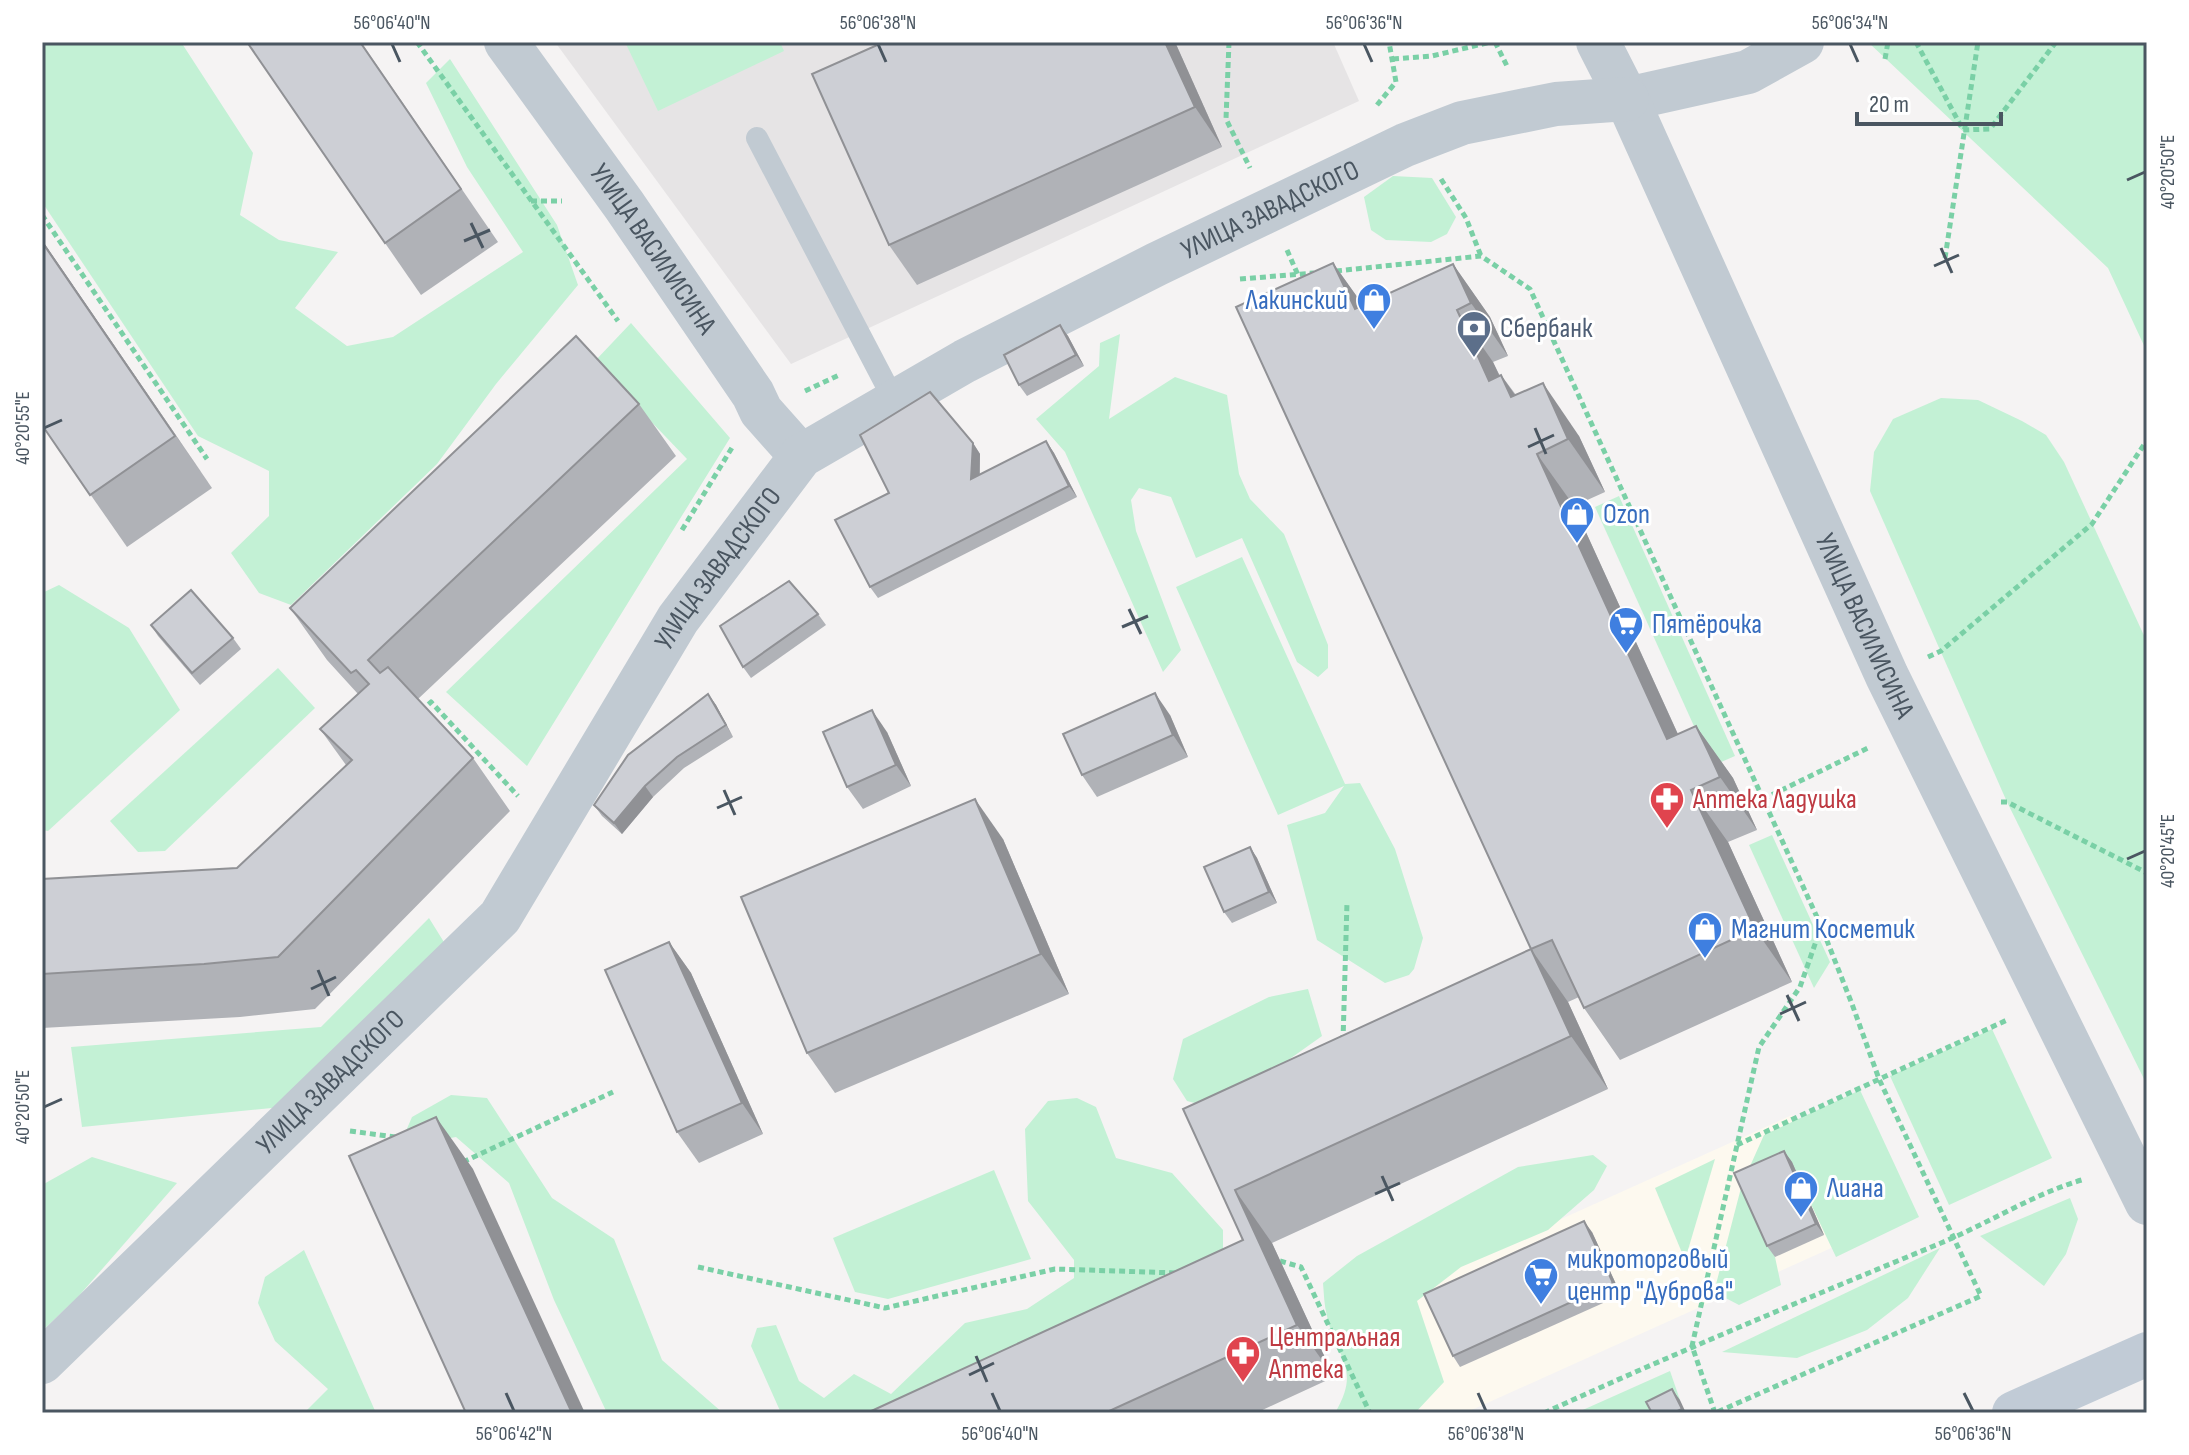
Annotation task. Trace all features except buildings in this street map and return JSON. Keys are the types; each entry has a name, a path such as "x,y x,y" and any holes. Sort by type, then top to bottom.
{"main road":[{"path":"2014,1413 2147,1354"}],"street":[{"name":"УЛИЦА ВАСИЛИСИНА","path":"506,42 624,205 753,394 761,411 801,456"},
{"name":"УЛИЦА ВАСИЛИСИНА","path":"1598,42 1627,99 1887,676 2138,1185"},
{"name":"УЛИЦА ЗАВАДСКОГО","path":"42,1362 500,917 678,619 801,456 965,361 1405,145 1462,123 1556,104 1627,99 1748,72 1802,42"}],"lane":[{"path":"757,138 895,402"}],"path":[{"path":"417,42 618,321"},
{"path":"1229,42 1226,119 1242,150"},
{"path":"1372,112 1396,82 1389,42"},
{"path":"1393,59 1432,56 1491,42"},
{"path":"1885,59 1888,42"},
{"path":"1916,42 1963,130"},
{"path":"1945,258 1978,42"},
{"path":"1963,130 1990,129 2056,42"},
{"path":"42,215 207,459"},
{"path":"1274,275 1481,256 1530,289 1822,928 1879,1079 1981,1296 1715,1413 1692,1346 1759,1047 1800,987 1822,928 1763,799 1530,289"},
{"path":"1887,676 1941,651 2092,524 2147,440"},
{"path":"1763,799 1912,727"},
{"path":"1947,800 2007,802 2147,873"},
{"path":"1343,1050 1347,902"},
{"path":"1737,1145 2048,1002"},
{"path":"451,1154 464,1163 613,1092"},
{"path":"272,1137 353,1130 396,1137"},
{"path":"1544,1413 1692,1346 1953,1238 2064,1185 2138,1185"},
{"path":"1280,1261 1301,1267 1370,1413"},
{"path":"698,1267 885,1308 1055,1269 1178,1273"}],"shaded area":[{"path":"555,42 1333,42 1359,101 791,364"},
{"path":"1792,1115 1849,1240 1465,1413 1384,1413 1341,1318"}],"green space":[{"path":"42,42 181,42 253,153 240,215 279,240 338,252 295,308 347,346 393,337 523,252 467,167 426,83 450,59 557,225 578,285 496,384 437,464 291,605 259,593 231,553 269,516 269,471 198,436 42,202"},
{"path":"625,42 780,42 784,51 658,111"},
{"path":"1868,42 2147,42 2147,352 2108,268"},
{"path":"1393,176 1432,178 1456,217 1447,234 1431,242 1386,240 1371,230 1364,197"},
{"path":"631,323 730,438 527,766 446,692 687,459 594,362"},
{"path":"1120,334 1109,419 1175,377 1227,395 1239,474 1250,499 1284,534 1328,645 1328,668 1318,677 1297,662 1242,538 1196,558 1171,497 1139,488 1131,500 1136,531 1181,650 1163,672 1065,452 1036,419 1099,366 1100,343"},
{"path":"1941,398 1978,400 2046,435 2064,462 2147,642 2147,1085 2007,802 1870,491 1874,452 1893,419"},
{"path":"1619,496 1735,756 1712,766 1595,507"},
{"path":"1242,557 1345,784 1360,783 1395,849 1423,938 1414,969 1409,975 1385,983 1317,940 1287,825 1325,813 1344,786 1278,815 1176,587"},
{"path":"59,585 129,628 180,710 48,831 42,830 42,593"},
{"path":"278,668 315,708 165,851 138,852 110,821"},
{"path":"1772,835 1830,962 1814,988 1749,845"},
{"path":"429,918 447,947 282,1107 82,1127 71,1047 321,1027"},
{"path":"1308,989 1322,1036 1263,1078 1206,1106 1187,1101 1173,1079 1183,1039 1269,997"},
{"path":"1992,1029 2052,1158 1949,1205 1890,1076"},
{"path":"1860,1090 1919,1217 1836,1257 1791,1162 1742,1184 1764,1135"},
{"path":"451,1095 487,1098 552,1198 614,1239 662,1360 723,1413 607,1413 554,1300 509,1183 456,1137 399,1147 412,1117"},
{"path":"1077,1098 1096,1107 1116,1158 1172,1173 1223,1230 1223,1282 930,1413 781,1413 751,1346 757,1328 776,1325 799,1381 824,1398 854,1374 891,1394 965,1323 1027,1309 1074,1278 1074,1260 1028,1201 1025,1129 1048,1101"},
{"path":"1593,1155 1607,1166 1594,1190 1548,1230 1461,1267 1417,1301 1444,1382 1415,1413 1335,1413 1343,1397 1347,1373 1327,1316 1323,1283 1357,1256 1518,1167"},
{"path":"92,1157 177,1183 77,1298 42,1331 42,1185"},
{"path":"1715,1159 1685,1260 1655,1188"},
{"path":"994,1170 1031,1259 888,1299 855,1292 833,1238"},
{"path":"1742,1184 1775,1257 1781,1285 1739,1305 1714,1292"},
{"path":"2070,1198 2078,1219 2066,1254 2044,1286 1980,1236"},
{"path":"1940,1248 1908,1298 1867,1330 1797,1358 1722,1352"},
{"path":"304,1250 376,1413 304,1413 328,1389 275,1341 258,1303 265,1277"},
{"path":"1670,1371 1680,1400 1653,1413 1576,1413"}],"place":[{"name":"Лакинский","path":"1374,331"},
{"name":"Сбербанк","path":"1474,359"},
{"name":"Ozon","path":"1577,545"},
{"name":"Пятёрочка","path":"1626,655"},
{"name":"Аптека Ладушка","path":"1667,830"},
{"name":"Магнит Косметик","path":"1705,960"},
{"name":"Лиана","path":"1801,1219"},
{"name":"микроторговый центр \"Дуброва\"","path":"1541,1306"},
{"name":"Центральная Аптека","path":"1243,1384"}]}
